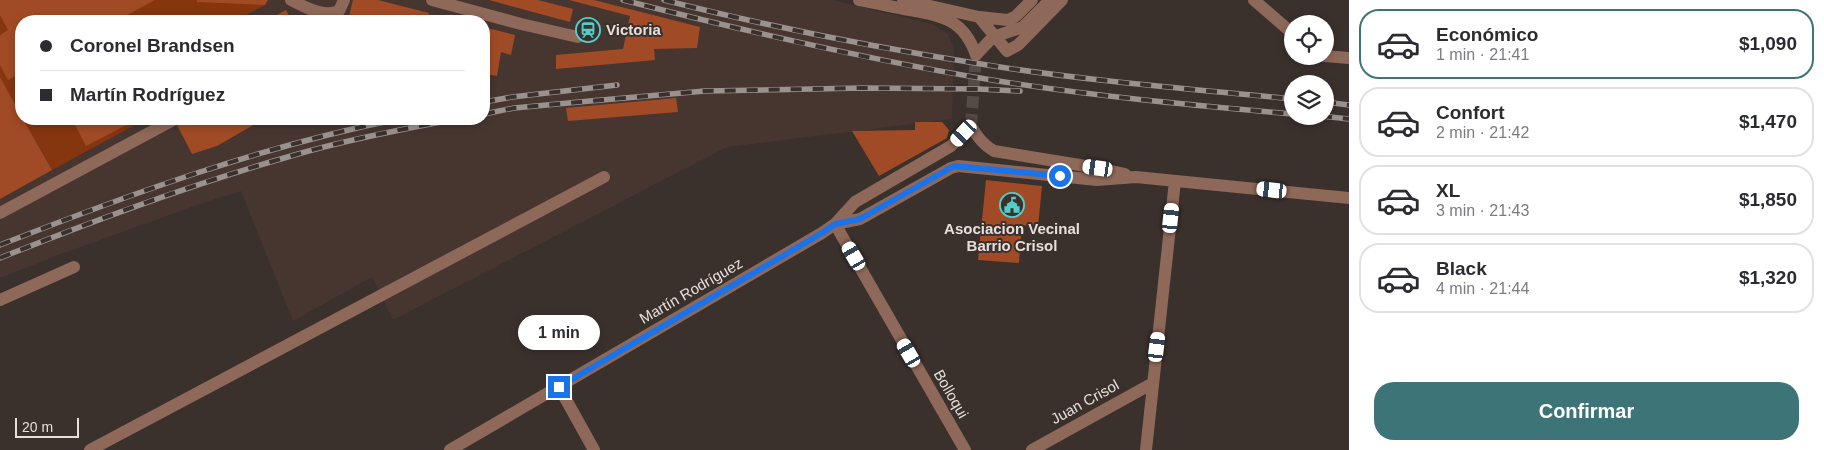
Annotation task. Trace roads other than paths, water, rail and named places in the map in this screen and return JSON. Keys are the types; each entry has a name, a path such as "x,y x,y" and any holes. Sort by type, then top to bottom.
{"street":[{"path":"291,0 316,15"},
{"path":"328,15 339,11 344,0"},
{"path":"432,0 488,15"},
{"path":"859,0 942,16 957,24 966,34 976,55 993,37 1023,27 1050,0"},
{"path":"903,0 982,21 1008,20 1016,16 1032,0"},
{"path":"982,21 1007,51 1018,45 1062,0"},
{"path":"1254,0 1284,26"},
{"path":"490,16 578,37"},
{"path":"1334,57 1349,58"},
{"path":"0,213 164,125"},
{"path":"835,224 855,202 951,146 972,126 978,138 994,151 1098,168 1136,177 1349,198"},
{"name":"Martín Rodríguez","path":"450,450 835,224 860,219 951,168 958,166 1097,180 1136,177"},
{"path":"90,450 604,177"},
{"path":"1146,450 1175,181"},
{"name":"Bolloqui","path":"835,224 965,450"},
{"path":"0,300 74,267"},
{"name":"Juan Crisol","path":"1032,450 1153,384"},
{"path":"559,387 594,450"}],"tunnel":[{"path":"971,126 976,55"}],"railway":[{"path":"623,0 807,44 946,72 1029,86 1179,104 1284,113"},
{"path":"664,0 824,36 987,65 1101,80 1284,98"},
{"path":"490,101 617,85"},
{"path":"490,113 514,108 705,91 863,88 1020,91"},
{"path":"1334,103 1349,105"},
{"path":"1334,117 1349,119"},
{"path":"0,245 197,173 297,143 371,125"},
{"path":"0,258 144,203 217,178 311,150 426,125"}],"place":[{"name":"Victoria","path":"588,30"},
{"name":"Asociacion Vecinal Barrio Crisol","path":"1012,205"}]}
